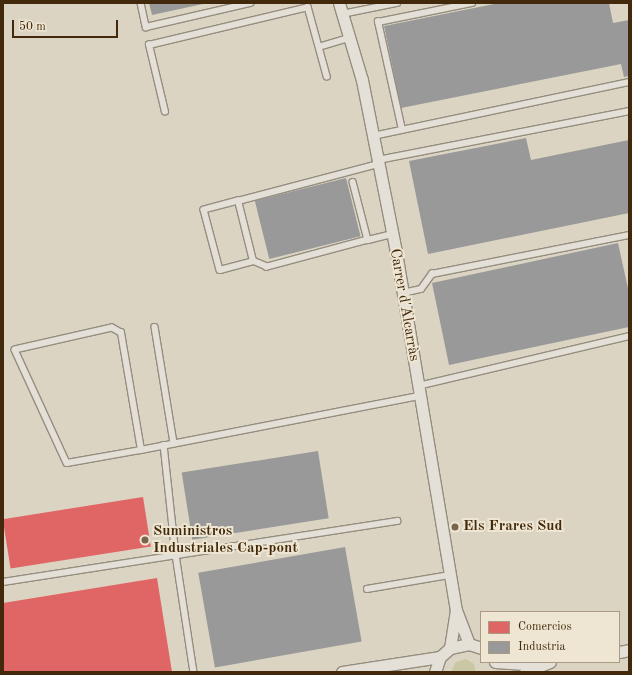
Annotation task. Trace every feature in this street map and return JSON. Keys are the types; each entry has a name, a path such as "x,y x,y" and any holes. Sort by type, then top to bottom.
{"street":[{"name":"Carrer d'Alcarràs","path":"340,8 362,80 403,293 456,610 469,644"},
{"name":"Carrer d'Alcarràs","path":"450,648 456,610"},
{"path":"435,672 440,657 450,648 469,644 480,648"},
{"path":"342,672 440,657"},
{"path":"509,663 538,665"},
{"path":"524,672 546,663"}],"lane":[{"path":"141,3 146,27 250,3"},
{"path":"340,8 397,3"},
{"path":"402,130 378,22 472,3"},
{"path":"165,112 149,45 308,7 327,76"},
{"path":"319,47 349,38"},
{"path":"373,136 629,82"},
{"path":"392,234 267,267 253,261 220,270 204,210 378,162 629,111"},
{"path":"353,182 368,240"},
{"path":"238,201 253,261"},
{"path":"403,293 421,289 432,274 629,235"},
{"path":"155,327 174,443"},
{"path":"141,450 121,333 112,328 16,350 67,463 141,450 419,391 629,336"},
{"path":"164,445 176,555 194,672"},
{"path":"3,582 397,521"},
{"path":"367,589 450,574"}],"shaded area":[{"path":"466,659 474,664 476,672 451,672 456,662"}],"building: Comercios":[{"path":"143,497 151,546 11,569 3,519"},
{"path":"157,578 172,672 3,672 3,603"}],"building: Industria":[{"path":"149,3 203,3 203,4 152,15"},
{"path":"499,3 609,3 613,23 629,20 629,76 624,77 621,64 401,108 384,26"},
{"path":"526,138 531,160 629,140 629,213 428,254 409,161"},
{"path":"346,178 361,236 269,259 255,201"},
{"path":"618,243 629,293 629,327 449,365 432,283"},
{"path":"318,451 329,518 192,540 182,473"},
{"path":"345,547 362,642 215,667 198,573"}],"place":[{"name":"Els Frares Sud","path":"455,527"},
{"name":"Suministros Industriales Cap-pont","path":"145,540"}]}
